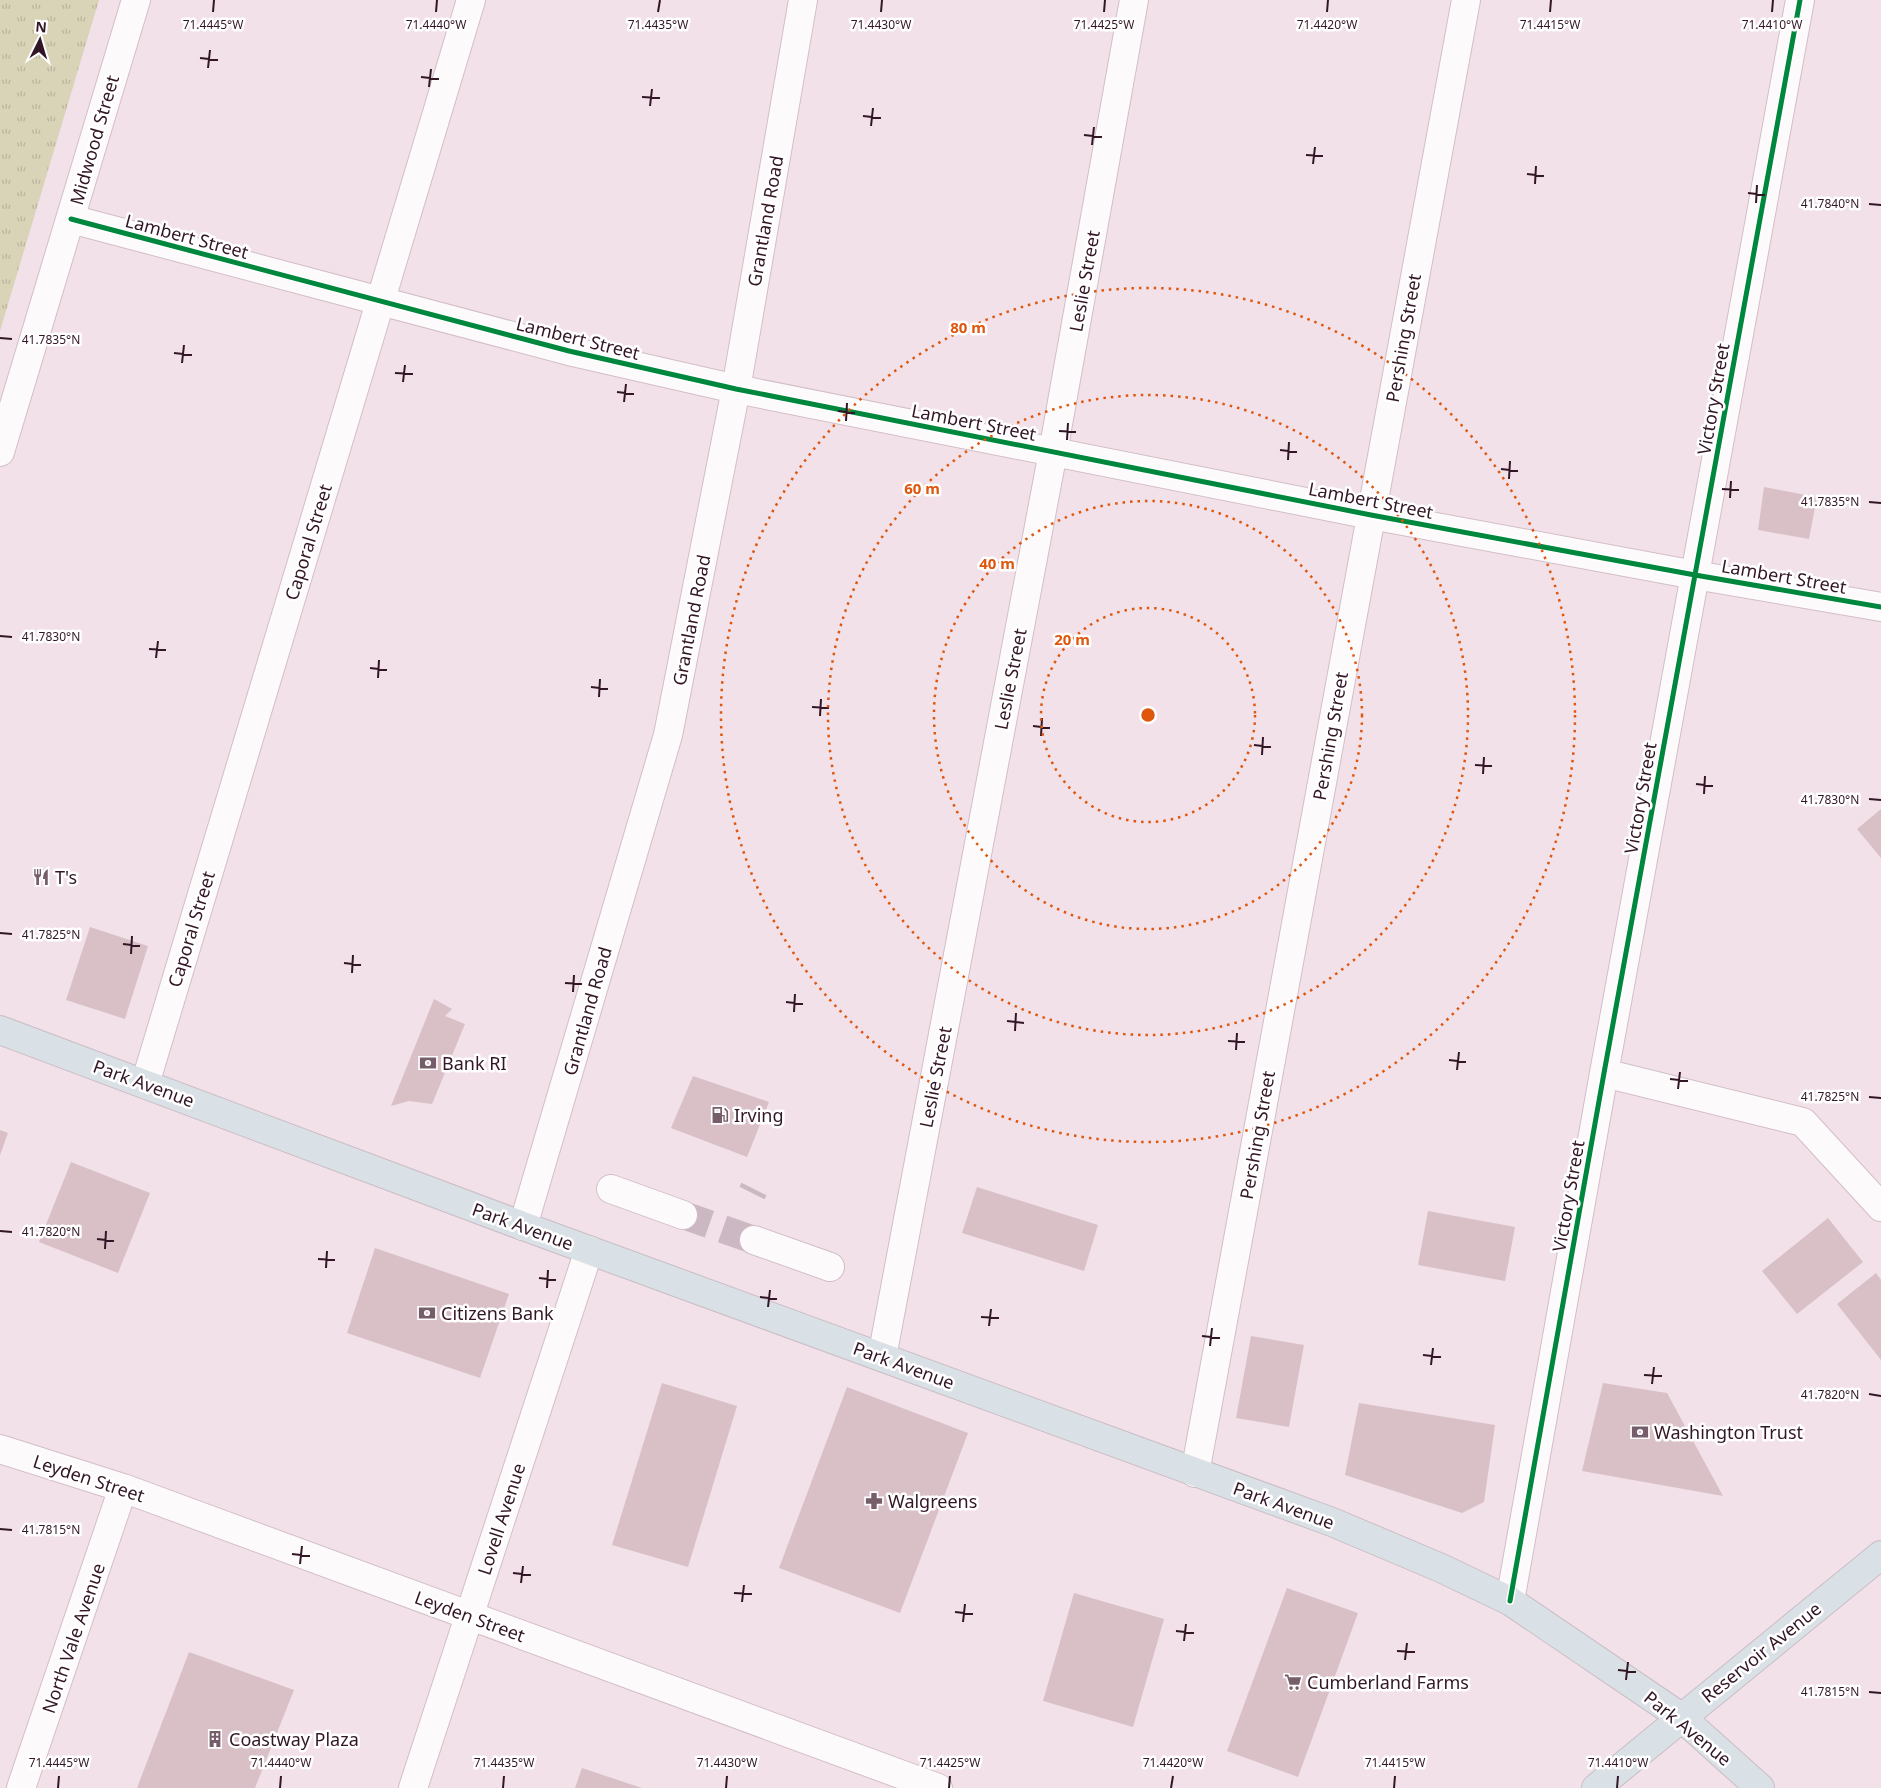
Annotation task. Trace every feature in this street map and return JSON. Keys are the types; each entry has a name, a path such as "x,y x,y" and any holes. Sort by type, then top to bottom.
{"main road":[{"name":"Park Avenue","path":"0,1030 523,1226 1332,1522 1441,1568 1510,1600 1681,1717 1760,1788"},
{"name":"Reservoir Avenue","path":"1596,1788 1881,1555"}],"street":[{"name":"Midwood Street","path":"0,452 136,0"},
{"name":"Caporal Street","path":"145,1084 471,0"},
{"name":"Grantland Road","path":"523,1226 668,735 736,389 803,0"},
{"name":"Leslie Street","path":"882,1357 1053,452 1134,0"},
{"name":"Pershing Street","path":"1195,1473 1466,0"},
{"name":"Victory Street","path":"1510,1600 1800,0"},
{"name":"Lambert Street","path":"71,219 569,351 736,389 1371,515 1881,607"},
{"path":"1604,1073 1804,1122 1881,1208"},
{"path":"611,1189 683,1215"},
{"path":"754,1240 830,1267"},
{"name":"Lovell Avenue","path":"414,1788 589,1250"},
{"name":"Leyden Street","path":"0,1448 123,1488 928,1786"},
{"name":"North Vale Avenue","path":"21,1788 123,1488"}],"green space":[{"path":"0,0 99,0 0,331"}],"building":[{"path":"1764,487 1817,497 1809,539 1758,530"},
{"path":"1881,809 1881,858 1857,829"},
{"path":"90,927 148,946 125,1019 66,1000"},
{"name":"Bank RI","path":"434,999 452,1009 445,1016 465,1024 432,1104 409,1101 391,1106"},
{"name":"Irving","path":"693,1076 769,1102 747,1157 671,1128"},
{"path":"0,1130 8,1133 0,1155"},
{"path":"71,1162 150,1193 118,1273 39,1242"},
{"path":"977,1187 1098,1225 1084,1271 962,1233"},
{"path":"1428,1211 1515,1227 1505,1281 1418,1265"},
{"path":"1828,1218 1863,1262 1797,1314 1762,1271"},
{"name":"Citizens Bank","path":"375,1248 509,1294 480,1378 347,1333"},
{"path":"1876,1273 1881,1280 1881,1360 1837,1304"},
{"path":"1251,1336 1304,1345 1289,1427 1236,1418"},
{"path":"662,1383 737,1406 688,1567 612,1545"},
{"name":"Washington Trust","path":"1603,1383 1667,1393 1723,1496 1582,1471"},
{"name":"Walgreens","path":"847,1387 968,1433 900,1613 779,1568"},
{"path":"1359,1403 1495,1425 1484,1502 1462,1513 1345,1475"},
{"name":"Cumberland Farms","path":"1287,1588 1358,1613 1298,1777 1227,1751"},
{"path":"1074,1593 1164,1619 1133,1727 1043,1701"},
{"name":"Coastway Plaza","path":"189,1652 294,1690 255,1788 137,1788"},
{"path":"582,1768 642,1788 575,1788"}],"tunnel":[{"path":"752,1193 754,1189"},
{"path":"683,1215 754,1240"}],"cycle path":[{"path":"1510,1601 1604,1073 1800,0"},
{"path":"71,219 569,351 736,389 1371,515 1695,575 1881,607"}],"place":[{"name":"T's","path":"41,877"},
{"name":"Bank RI","path":"428,1063"},
{"name":"Irving","path":"720,1115"},
{"name":"Citizens Bank","path":"427,1313"},
{"name":"Washington Trust","path":"1640,1432"},
{"name":"Walgreens","path":"874,1501"},
{"name":"Cumberland Farms","path":"1293,1682"},
{"name":"Coastway Plaza","path":"215,1739"}]}
